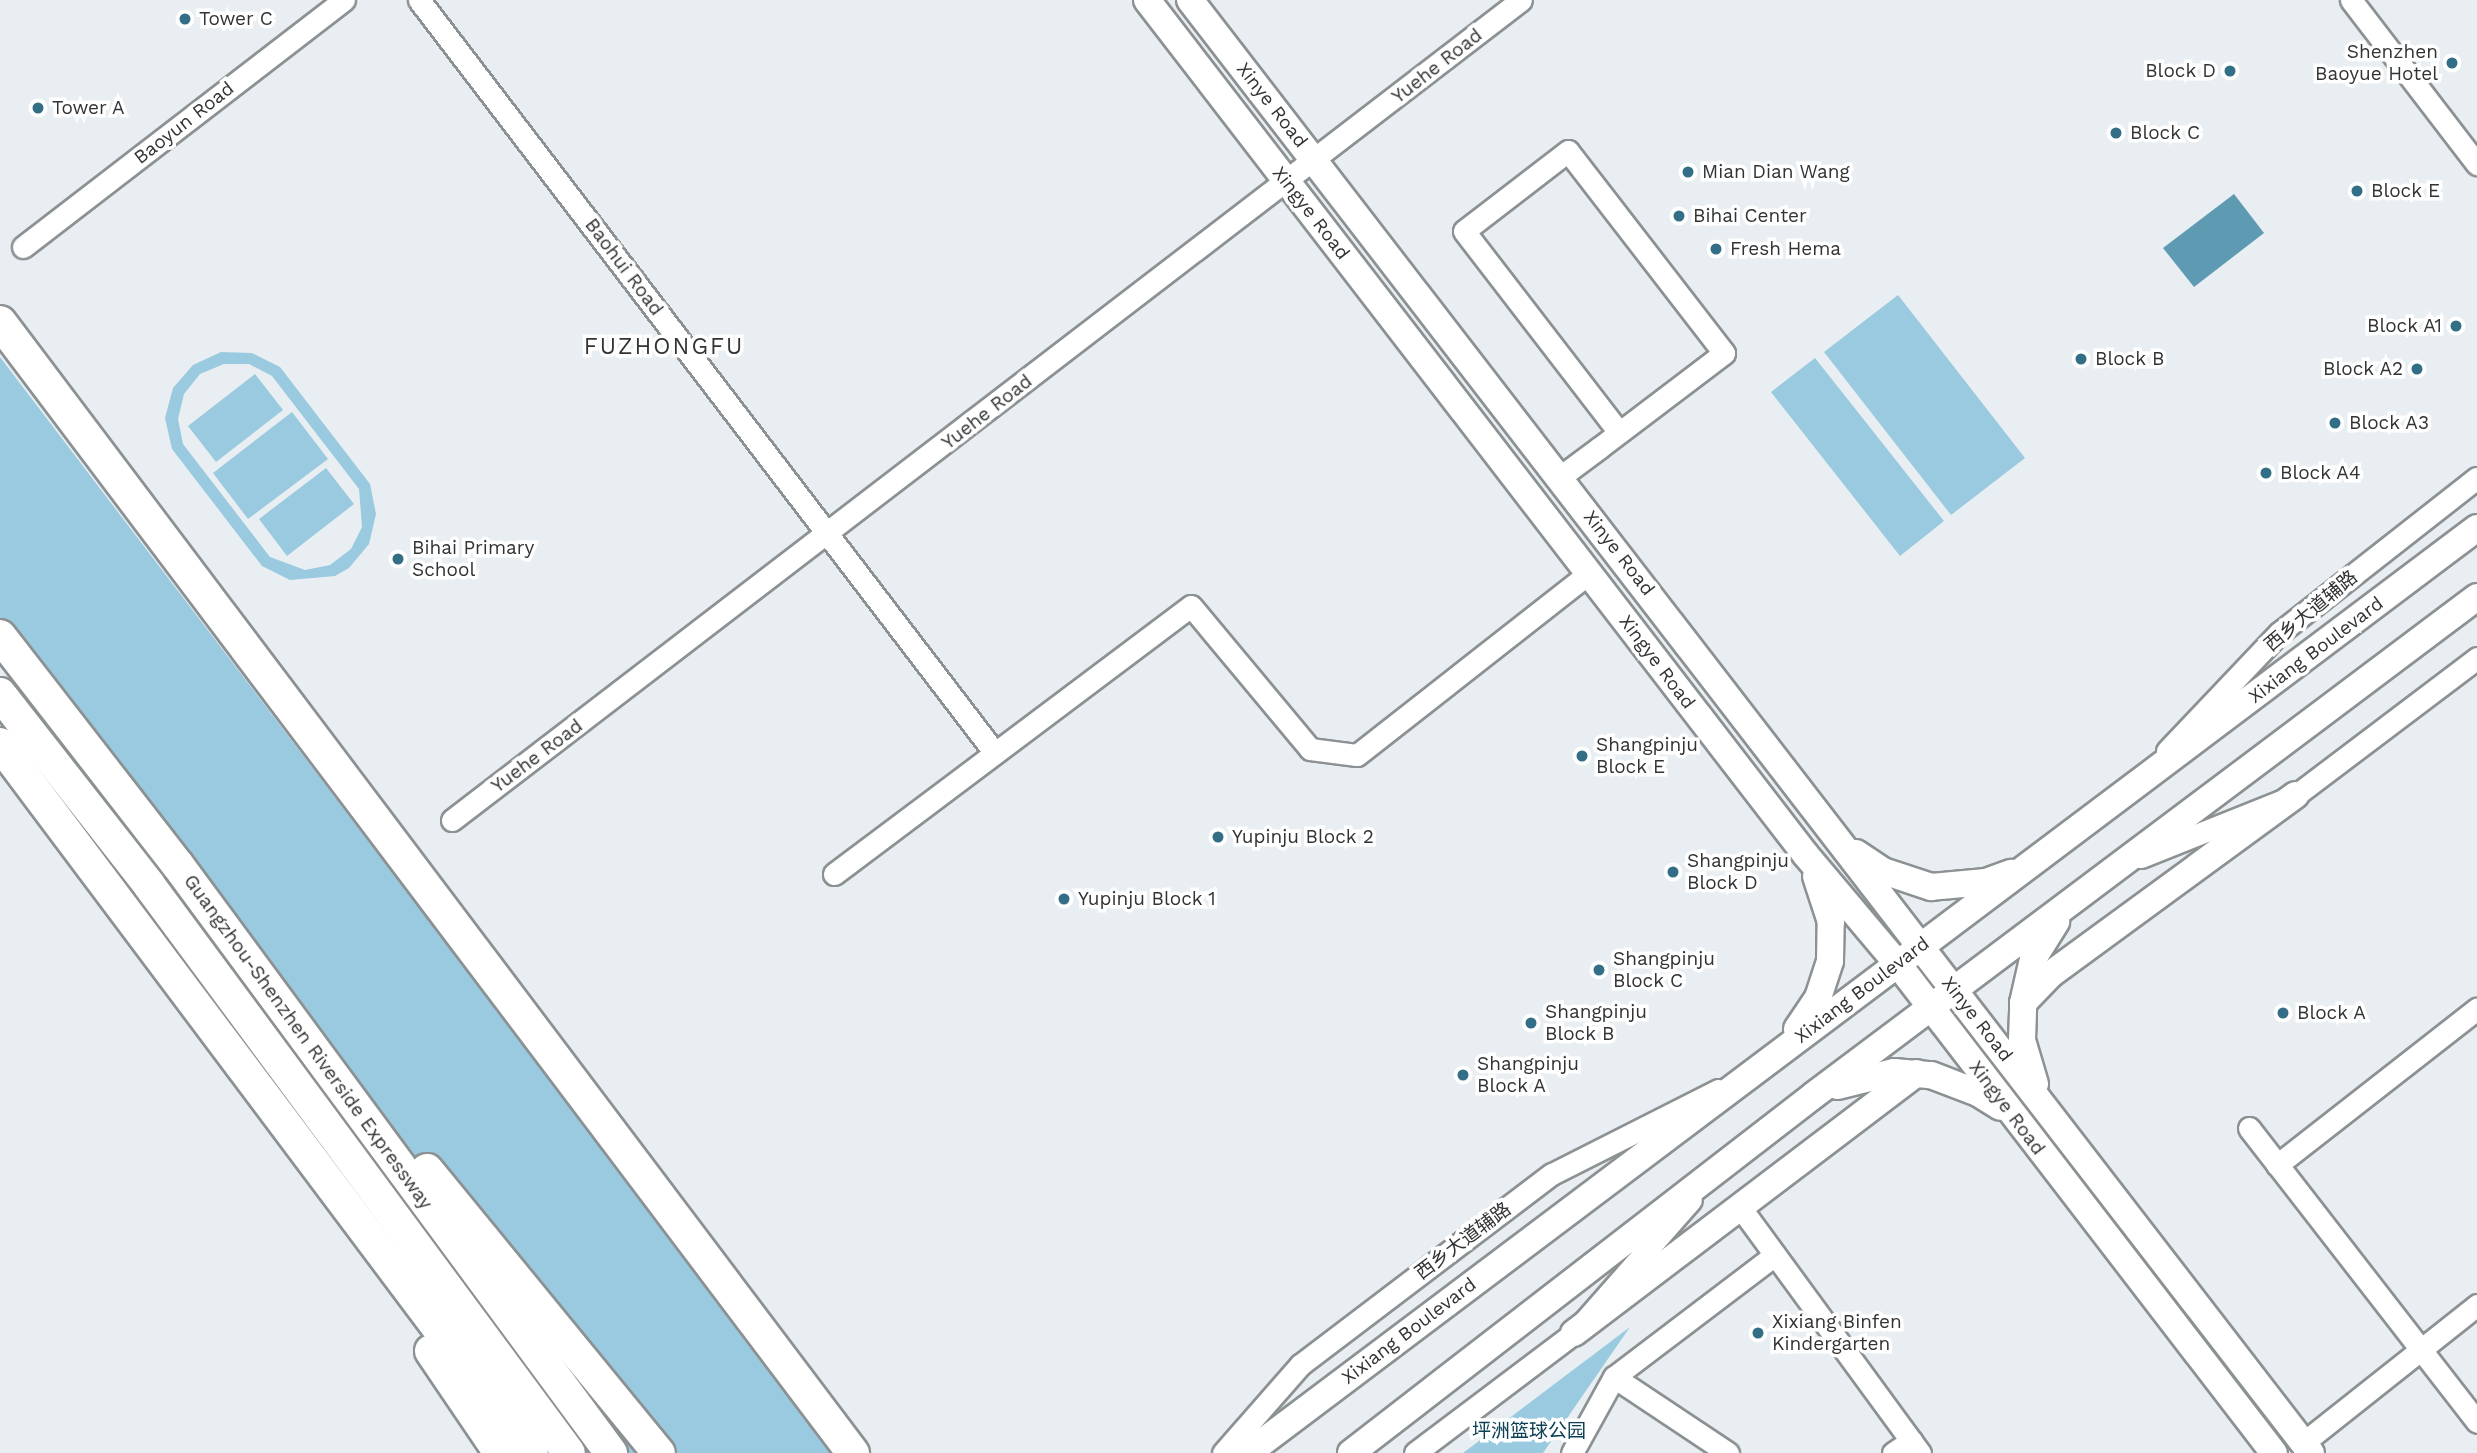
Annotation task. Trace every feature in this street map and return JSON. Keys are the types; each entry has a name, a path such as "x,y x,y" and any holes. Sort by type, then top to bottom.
{"highway":[{"path":"0,321 853,1453"},
{"name":"Guangzhou-Shenzhen Riverside Expressway","path":"0,636 177,864 611,1453"},
{"path":"0,694 149,885 569,1453"},
{"path":"0,744 122,903 532,1453"},
{"path":"177,864 659,1453"},
{"path":"122,903 500,1453"}],"main road":[{"name":"Xingye Road","path":"1147,0 1806,855 1897,963 2274,1453"},
{"name":"Xinye Road","path":"1190,0 2045,1108"},
{"name":"Xixiang Boulevard","path":"1248,1453 2477,528"},
{"path":"1351,1453 1814,1096 2477,597"},
{"path":"2023,1003 2051,974 2296,795"},
{"path":"1835,834 1883,871 1931,887 1986,882 2032,865"},
{"path":"1779,1052 1818,998 1830,961 1827,904 1806,855"},
{"path":"2045,1108 2026,1060 2023,1003 2042,941 2077,898"},
{"path":"1814,1096 1852,1080 1916,1073 1978,1093 2016,1121"},
{"path":"1574,1333 1916,1073"},
{"name":"Xingye Road","path":"2045,1108 2307,1448"}],"street":[{"name":"Baoyun Road","path":"23,247 344,0"},
{"name":"Baohui Road","path":"419,0 995,753"},
{"name":"Yuehe Road","path":"452,820 1521,0"},
{"path":"2351,0 2477,164"},
{"path":"1560,477 1724,352 1568,151 1464,231 1619,432"},
{"name":"西乡大道辅路","path":"2130,790 2279,633 2477,478"},
{"path":"834,874 1191,606 1310,749 1357,755 1589,573"},
{"path":"2120,866 2296,795 2477,658"},
{"path":"2277,1165 2477,1009"},
{"name":"西乡大道辅路","path":"1223,1453 1300,1365 1552,1174 1654,1118 1740,1081"},
{"path":"2249,1128 2477,1422"},
{"path":"1415,1453 1574,1333 1712,1176"},
{"path":"1740,1207 1908,1449"},
{"path":"1572,1453 1614,1377 1775,1255"},
{"path":"2307,1448 2421,1349 2477,1305"},
{"path":"1614,1377 1728,1453"}],"green space":[{"path":"1898,295 2025,458 1951,515 1824,352"},
{"path":"221,352 252,353 280,367 370,484 376,514 369,544 349,568 335,576 290,580 262,566 172,449 165,418 173,388 193,365","holes":["224,364 249,364 272,376 359,489 362,527 351,549 330,565 305,570 270,557 183,444 178,419 184,394 200,374"]},
{"path":"0,357 830,1453 598,1453 0,652"},
{"path":"1815,358 1944,521 1900,556 1771,392"},
{"path":"255,374 283,410 216,462 188,426"},
{"path":"292,412 328,459 248,519 213,473"},
{"path":"326,468 354,504 287,556 259,519"},
{"name":"坪洲篮球公园","path":"1630,1327 1543,1453 1463,1453"}],"shaded area":[{"path":"2234,194 2264,233 2194,287 2163,248"}],"place":[{"name":"Tower C","path":"185,19"},
{"name":"Shenzhen Baoyue Hotel","path":"2452,63"},
{"name":"Block D","path":"2230,71"},
{"name":"Tower A","path":"38,108"},
{"name":"Block C","path":"2116,133"},
{"name":"Mian Dian Wang","path":"1688,172"},
{"name":"Block E","path":"2357,191"},
{"name":"Bihai Center","path":"1679,216"},
{"name":"Fresh Hema","path":"1716,249"},
{"name":"Block A1","path":"2456,326"},
{"name":"Block B","path":"2081,359"},
{"name":"Block A2","path":"2417,369"},
{"name":"Block A3","path":"2335,423"},
{"name":"Block A4","path":"2266,473"},
{"name":"Bihai Primary School","path":"398,559"},
{"name":"Shangpinju Block E","path":"1582,756"},
{"name":"Yupinju Block 2","path":"1218,837"},
{"name":"Shangpinju Block D","path":"1673,872"},
{"name":"Yupinju Block 1","path":"1064,899"},
{"name":"Shangpinju Block C","path":"1599,970"},
{"name":"Block A","path":"2283,1013"},
{"name":"Shangpinju Block B","path":"1531,1023"},
{"name":"Shangpinju Block A","path":"1463,1075"},
{"name":"Xixiang Binfen Kindergarten","path":"1758,1333"}],"district":[{"name":"FUZHONGFU","path":"664,347"}]}
